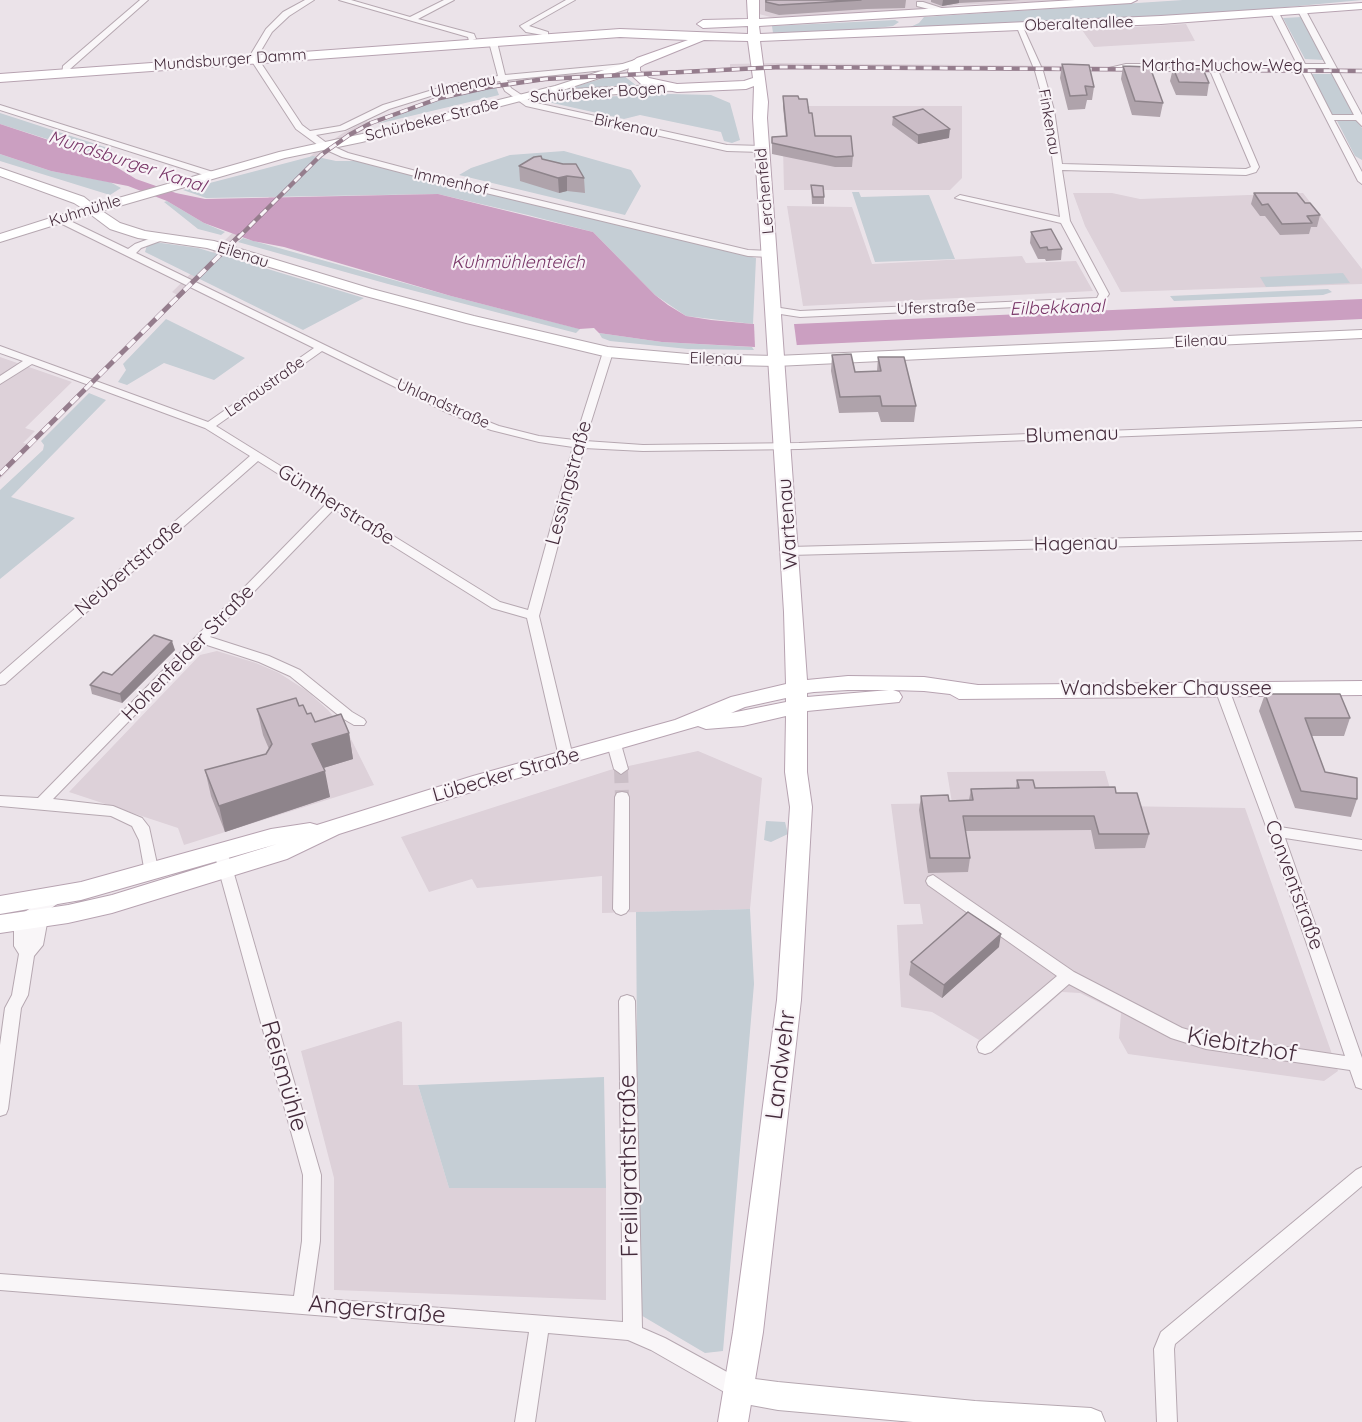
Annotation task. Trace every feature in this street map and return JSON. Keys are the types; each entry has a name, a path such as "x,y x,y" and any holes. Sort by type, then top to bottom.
{"main road":[{"name":"Lerchenfeld","path":"753,0 754,53 758,60 762,102 760,118 776,354"},
{"path":"732,21 755,22 886,15 920,5 947,11 1131,0"},
{"path":"875,34 914,21 920,5"},
{"name":"Oberaltenallee","path":"796,37 1275,13 1362,6"},
{"path":"886,15 902,20 903,25"},
{"name":"Mundsburger Damm","path":"0,78 732,21"},
{"name":"Schürbeker Straße","path":"640,61 707,36 732,21"},
{"name":"Mundsburger Damm","path":"466,41 493,42 620,33 754,38 796,37"},
{"path":"758,60 772,45 796,37"},
{"name":"Schürbeker Bogen","path":"640,61 633,68 638,77 677,88 746,85 759,80"},
{"name":"Schürbeker Bogen","path":"716,87 744,100 760,118"},
{"name":"Wartenau","path":"776,354 797,663 796,697"},
{"name":"Wandsbeker Chaussee","path":"796,697 838,699 927,697 971,690 1362,688"},
{"name":"Lübecker Straße","path":"0,905 59,896 152,873 279,853 331,828 566,757 682,725 743,719 796,697"},
{"name":"Landwehr","path":"733,1422 740,1390 789,1000 794,943 801,807 796,772 796,697"},
{"name":"Lübecker Straße","path":"21,921 112,904 224,861"}],"street":[{"path":"65,73 66,68 144,0"},
{"path":"256,58 255,54 269,31 286,14 310,0"},
{"path":"343,0 471,36 466,41"},
{"path":"411,19 450,0"},
{"path":"545,34 528,30 524,26 571,0"},
{"path":"1302,11 1361,120"},
{"path":"1275,13 1362,181"},
{"name":"Finkenau","path":"1019,27 1050,110 1065,221 1104,294 1099,301"},
{"name":"Birkenau","path":"493,42 502,78 511,93 544,108 722,147 762,149"},
{"name":"Immenhof","path":"256,58 299,127 325,146 357,158 655,231 748,253 770,254"},
{"name":"Schürbeker Straße","path":"171,185 283,155 519,98 593,78 640,61"},
{"name":"Ulmenau","path":"309,134 342,128 386,107 425,94 502,78 624,66"},
{"name":"Martha-Muchow-Weg","path":"1113,68 1126,66 1331,66"},
{"path":"1057,167 1246,172 1253,170 1255,167 1212,66"},
{"name":"Schürbeker Bogen","path":"519,98 615,90 677,88"},
{"path":"0,108 210,174"},
{"path":"1329,117 1361,120"},
{"path":"1352,161 1362,161"},
{"name":"Eilenau","path":"0,172 79,200 115,226 143,235 209,244 367,292 494,326 608,352 687,359 1362,334"},
{"name":"Kuhmühle","path":"0,238 171,185"},
{"path":"960,198 1065,221"},
{"name":"Uhlandstraße","path":"59,219 115,244 320,348 452,411 495,428 538,439 643,448 782,445"},
{"path":"115,244 126,244 143,235"},
{"path":"131,252 138,246 160,238"},
{"name":"Uferstraße","path":"775,317 1099,301"},
{"name":"Lenaustraße","path":"209,426 320,348"},
{"name":"Güntherstraße","path":"0,349 209,426 496,605 533,616"},
{"name":"Lessingstraße","path":"533,616 579,444 608,352"},
{"path":"0,381 31,360"},
{"name":"Blumenau","path":"782,445 1362,424"},
{"name":"Neubertstraße","path":"0,681 258,455"},
{"name":"Hohenfelder Straße","path":"41,803 334,503"},
{"name":"Hagenau","path":"789,552 1362,536"},
{"path":"533,616 566,757"},
{"path":"202,639 264,658 295,673 310,682 347,715 359,722"},
{"name":"Conventstraße","path":"1222,689 1360,1065 1362,1082"},
{"path":"614,744 621,769"},
{"path":"621,909 622,797"},
{"path":"0,801 113,811 137,822 142,827 146,840 152,873"},
{"path":"1274,831 1362,845"},
{"name":"Reismühle","path":"224,861 312,1175 311,1241 302,1304"},
{"name":"Kiebitzhof","path":"933,881 1068,976 1177,1033 1198,1040 1360,1065"},
{"path":"0,1109 13,1008 20,995 27,954 22,946 21,921 59,896"},
{"path":"986,1047 1068,976"},
{"name":"Freiligrathstraße","path":"627,1000 630,1292 633,1332"},
{"path":"1167,1422 1164,1349 1168,1338 1362,1175"},
{"name":"Angerstraße","path":"0,1282 302,1304 633,1332 740,1390"},
{"path":"525,1422 540,1324"},
{"path":"740,1390 778,1396 975,1415 1091,1422"}],"shaded area":[{"path":"758,0 1080,0 957,5 911,11 778,19 759,14"},
{"path":"1183,0 1362,0 1213,14 908,28 919,23 924,17"},
{"path":"1302,17 1324,60 1305,59 1283,18"},
{"path":"895,20 899,22 893,26 869,29 773,33 772,26"},
{"path":"1186,24 1195,41 1094,47 1082,30"},
{"path":"730,64 1362,69 1362,72 827,68 730,71"},
{"path":"658,70 660,74 555,79 490,88 487,84 555,75"},
{"path":"619,72 637,86 557,92 604,78"},
{"path":"1309,74 1332,74 1355,115 1332,116"},
{"path":"496,87 499,95 377,124 430,102"},
{"path":"711,95 730,103 740,140 732,143 724,141 721,132 640,115 624,119 548,102 595,97"},
{"path":"783,106 962,106 962,178 950,190 784,190 783,147 786,142"},
{"path":"0,113 111,149 116,161 0,124"},
{"path":"1336,119 1355,119 1362,128 1362,160 1355,156"},
{"path":"366,121 373,124 325,155 181,297 172,292 314,153 343,133"},
{"path":"564,151 631,170 641,186 625,215 459,175 471,168 510,155"},
{"path":"0,154 51,171 110,182 121,188 110,195 0,161"},
{"path":"313,156 336,161 357,161 756,258 753,324 686,316 655,295 593,232 528,215 438,194 206,198 183,190"},
{"path":"852,192 859,192 861,197 929,195 955,259 875,262"},
{"path":"1073,193 1112,193 1140,199 1303,193 1362,269 1362,284 1121,292 1085,226"},
{"path":"167,201 204,223 225,232 221,235 198,229 164,202"},
{"path":"787,206 852,207 872,264 1022,256 1026,263 1076,261 1093,291 803,306"},
{"path":"243,238 580,329 576,333 388,284 238,242"},
{"path":"154,242 198,248 364,298 303,330 145,252 147,245"},
{"path":"1343,273 1350,283 1266,287 1260,277"},
{"path":"1328,289 1332,292 1323,295 1174,301 1170,296"},
{"path":"166,319 245,358 214,380 164,363 127,385 118,382 126,370 123,364"},
{"path":"599,333 662,342 752,347 754,350 688,349 610,341 602,338"},
{"path":"0,357 72,382 25,428 35,431 23,443 33,445 0,479"},
{"path":"89,393 106,400 11,497 75,518 0,579 0,490 43,450 44,445 41,441"},
{"path":"217,651 279,673 307,691 328,710 349,735 374,785 184,845 178,828 69,792 200,655"},
{"path":"698,751 762,778 750,909 602,913 602,876 477,888 472,879 429,892 401,837 610,770"},
{"path":"1105,771 1115,806 1245,808 1338,1071 1324,1081 1128,1054 1119,1038 1121,1013 1080,993 1062,992 996,1050 932,1012 901,1007 897,925 923,924 920,904 904,904 891,804 952,803 947,772"},
{"path":"766,821 785,822 788,834 771,842 764,840"},
{"path":"750,909 754,984 723,1351 705,1353 639,1314 636,912"},
{"path":"398,1021 402,1022 403,1085 418,1085 449,1188 606,1188 606,1300 334,1290 334,1178 301,1051"},
{"path":"604,1077 606,1188 449,1188 418,1085"}],"water":[{"name":"Kuhmühlenteich","path":"0,124 100,157 136,179 176,193 205,199 438,194 593,232 655,295 668,305 686,316 711,320 753,324 795,324 1362,299 1362,319 755,347 662,342 599,333 594,328 579,329 451,296 284,247 253,241 204,223 167,201 128,186 51,171 0,154"}],"pier":[{"path":"754,324 794,324 797,347 755,347"}],"building":[{"path":"766,0 861,0 779,5 766,2"},
{"path":"1062,64 1089,65 1094,87 1085,86 1087,95 1070,96"},
{"path":"1123,66 1150,67 1163,103 1135,101"},
{"path":"1173,68 1203,69 1209,83 1179,82"},
{"path":"783,96 798,96 799,99 807,99 809,113 812,113 815,136 851,136 853,156 836,157 772,143 772,137 787,136"},
{"path":"923,109 950,129 918,135 893,117"},
{"path":"541,156 542,159 563,164 576,164 584,178 567,176 558,178 519,166 534,157"},
{"path":"811,185 823,186 824,197 813,197"},
{"path":"1254,193 1297,193 1320,215 1307,216 1312,223 1282,224 1268,204 1262,205"},
{"path":"1051,229 1062,249 1040,248 1031,232"},
{"path":"851,354 855,372 881,371 878,357 904,357 916,406 882,406 880,396 840,397 832,355"},
{"path":"154,635 172,641 120,694 90,685 103,672 112,675"},
{"path":"1265,694 1340,694 1350,718 1305,718 1325,772 1357,778 1357,799 1301,791"},
{"path":"296,698 299,706 303,705 307,714 311,713 315,722 341,714 349,733 312,744 325,771 219,806 205,770 266,754 272,744 257,709"},
{"path":"1017,780 1033,780 1035,788 1115,787 1116,793 1137,793 1149,834 1099,834 1094,816 963,816 970,858 930,858 921,796 948,795 949,801 973,800 971,789 1019,788"},
{"path":"968,912 1001,934 944,985 911,962"}],"tunnel":[{"path":"621,769 622,797"}],"railway":[{"path":"238,238 321,155 349,135 371,123 440,98 489,87 545,79 780,67 1362,71"},
{"path":"0,474 239,236"}],"water label":[{"name":"Mundsburger Kanal","path":"127,162"},
{"name":"Eilbekkanal","path":"1057,308"}]}
